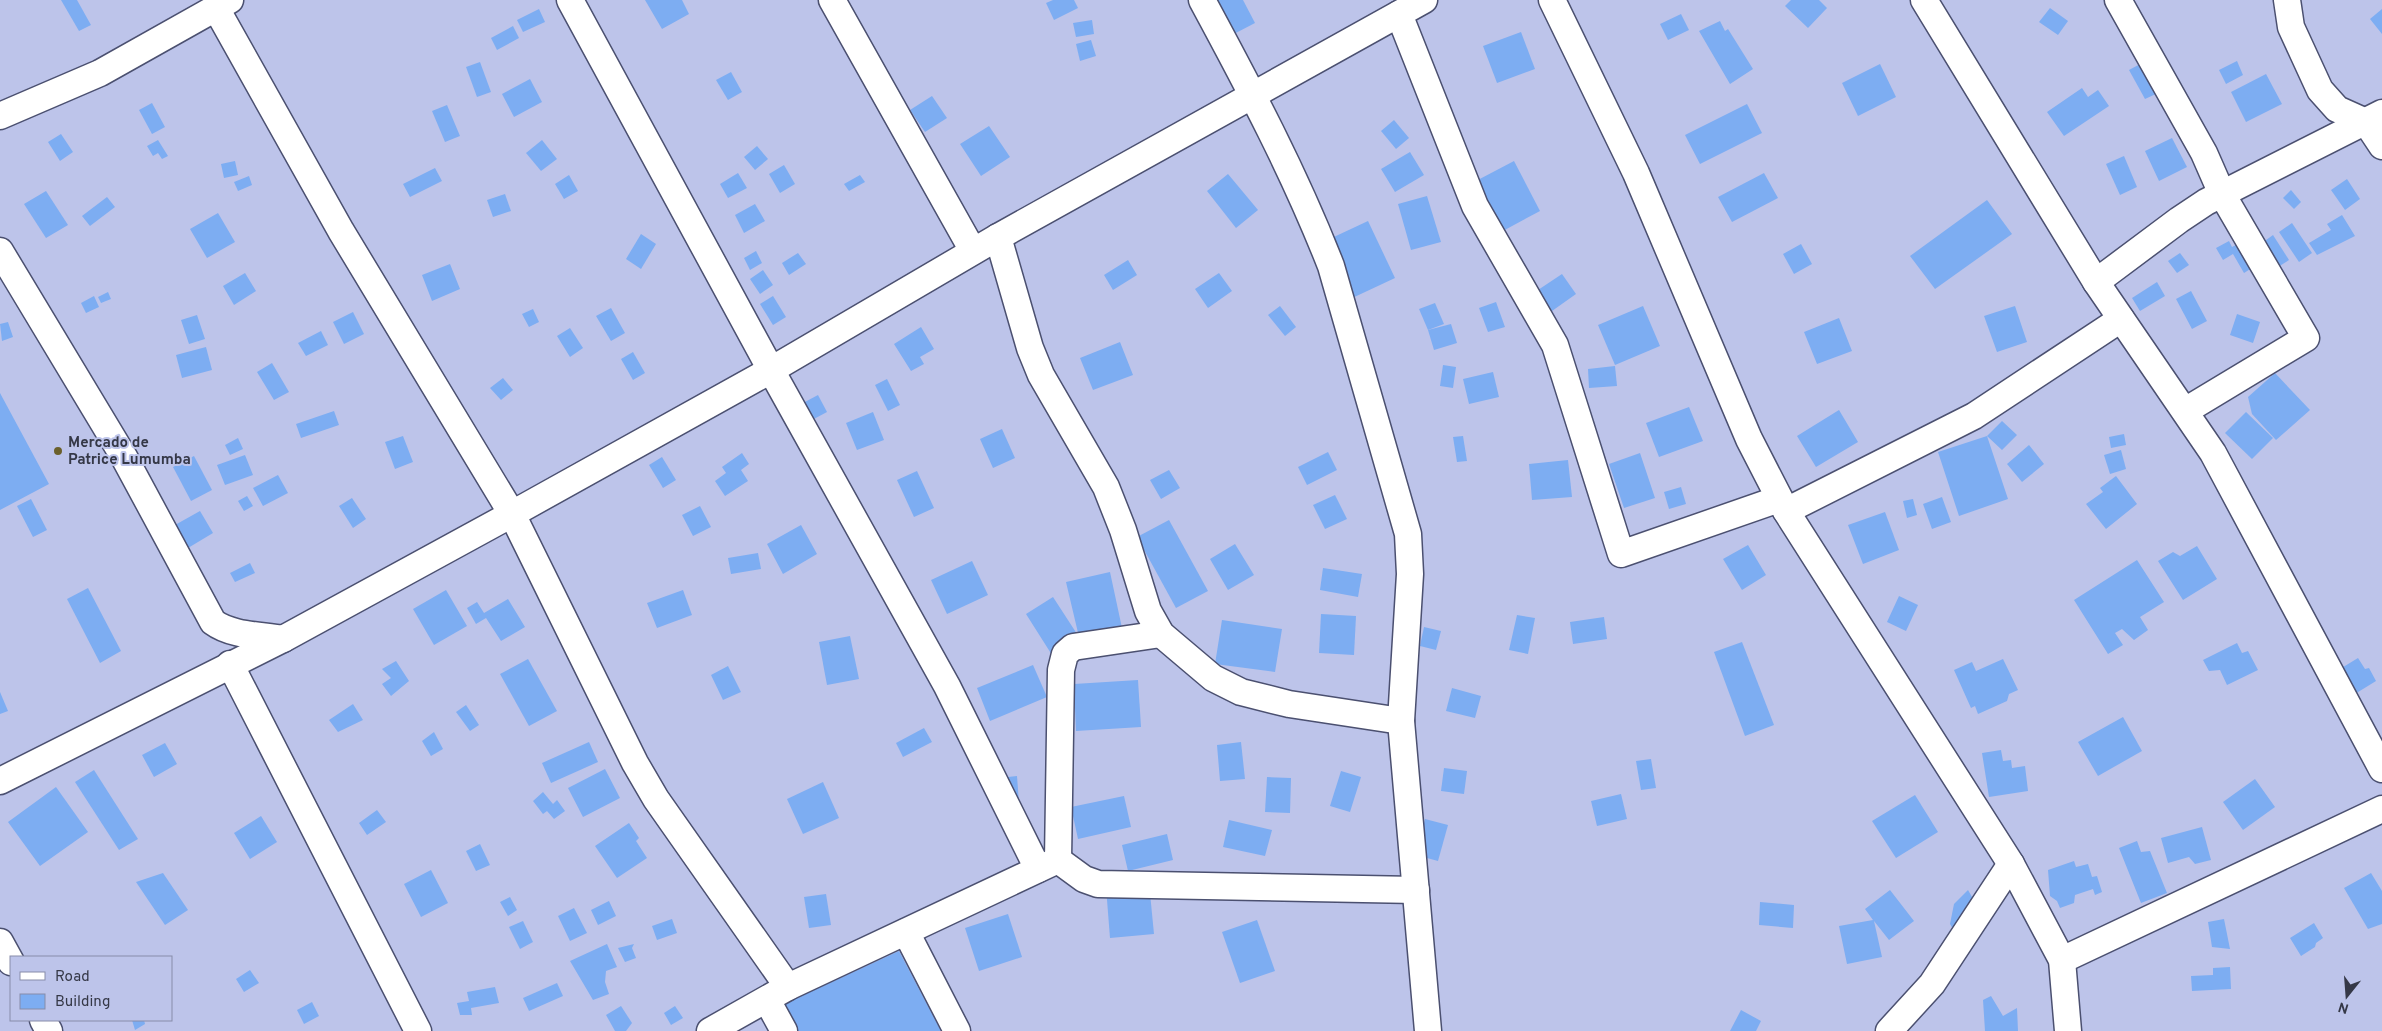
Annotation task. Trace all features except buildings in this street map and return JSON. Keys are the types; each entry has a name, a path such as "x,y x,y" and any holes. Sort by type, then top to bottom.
{"street":[{"path":"570,0 771,370 1048,864 1098,884 1416,890"},
{"path":"832,0 973,252"},
{"path":"1202,0 1253,94 1315,225 1331,266 1408,534 1410,574 1402,721 1428,1031"},
{"path":"0,781 283,639 512,514 771,370 998,237 1424,0"},
{"path":"1552,0 1636,173 1749,439 1783,505 2011,864 2062,960 2068,1031"},
{"path":"1924,0 2096,282 2214,453 2382,769"},
{"path":"2118,0 2204,153 2222,194 2306,338 2185,411"},
{"path":"2287,0 2292,27 2320,90 2337,109 2374,118"},
{"path":"0,116 100,73 213,5 341,231 512,514 647,785 778,994 784,1031"},
{"path":"1400,14 1475,206 1555,345 1620,554 1783,505 1974,416 2121,319"},
{"path":"2096,282 2179,220 2222,194 2374,118"},
{"path":"2374,118 2382,146"},
{"path":"998,237 1030,348 1041,375 1106,487 1123,530 1148,611 1161,634 1213,678 1242,692 1289,704 1402,721"},
{"path":"0,251 124,457 213,622 221,628 232,631 283,639"},
{"path":"1048,864 1061,670 1065,654 1073,647 1161,634"},
{"path":"230,664 418,1031"},
{"path":"2062,960 2382,809"},
{"path":"710,1031 778,994 1048,864"},
{"path":"1889,1031 1932,984 2011,864"},
{"path":"906,932 957,1031"},
{"path":"0,942 10,960"}],"place":[{"name":"Mercado de Patrice Lumumba","path":"58,451"}]}
